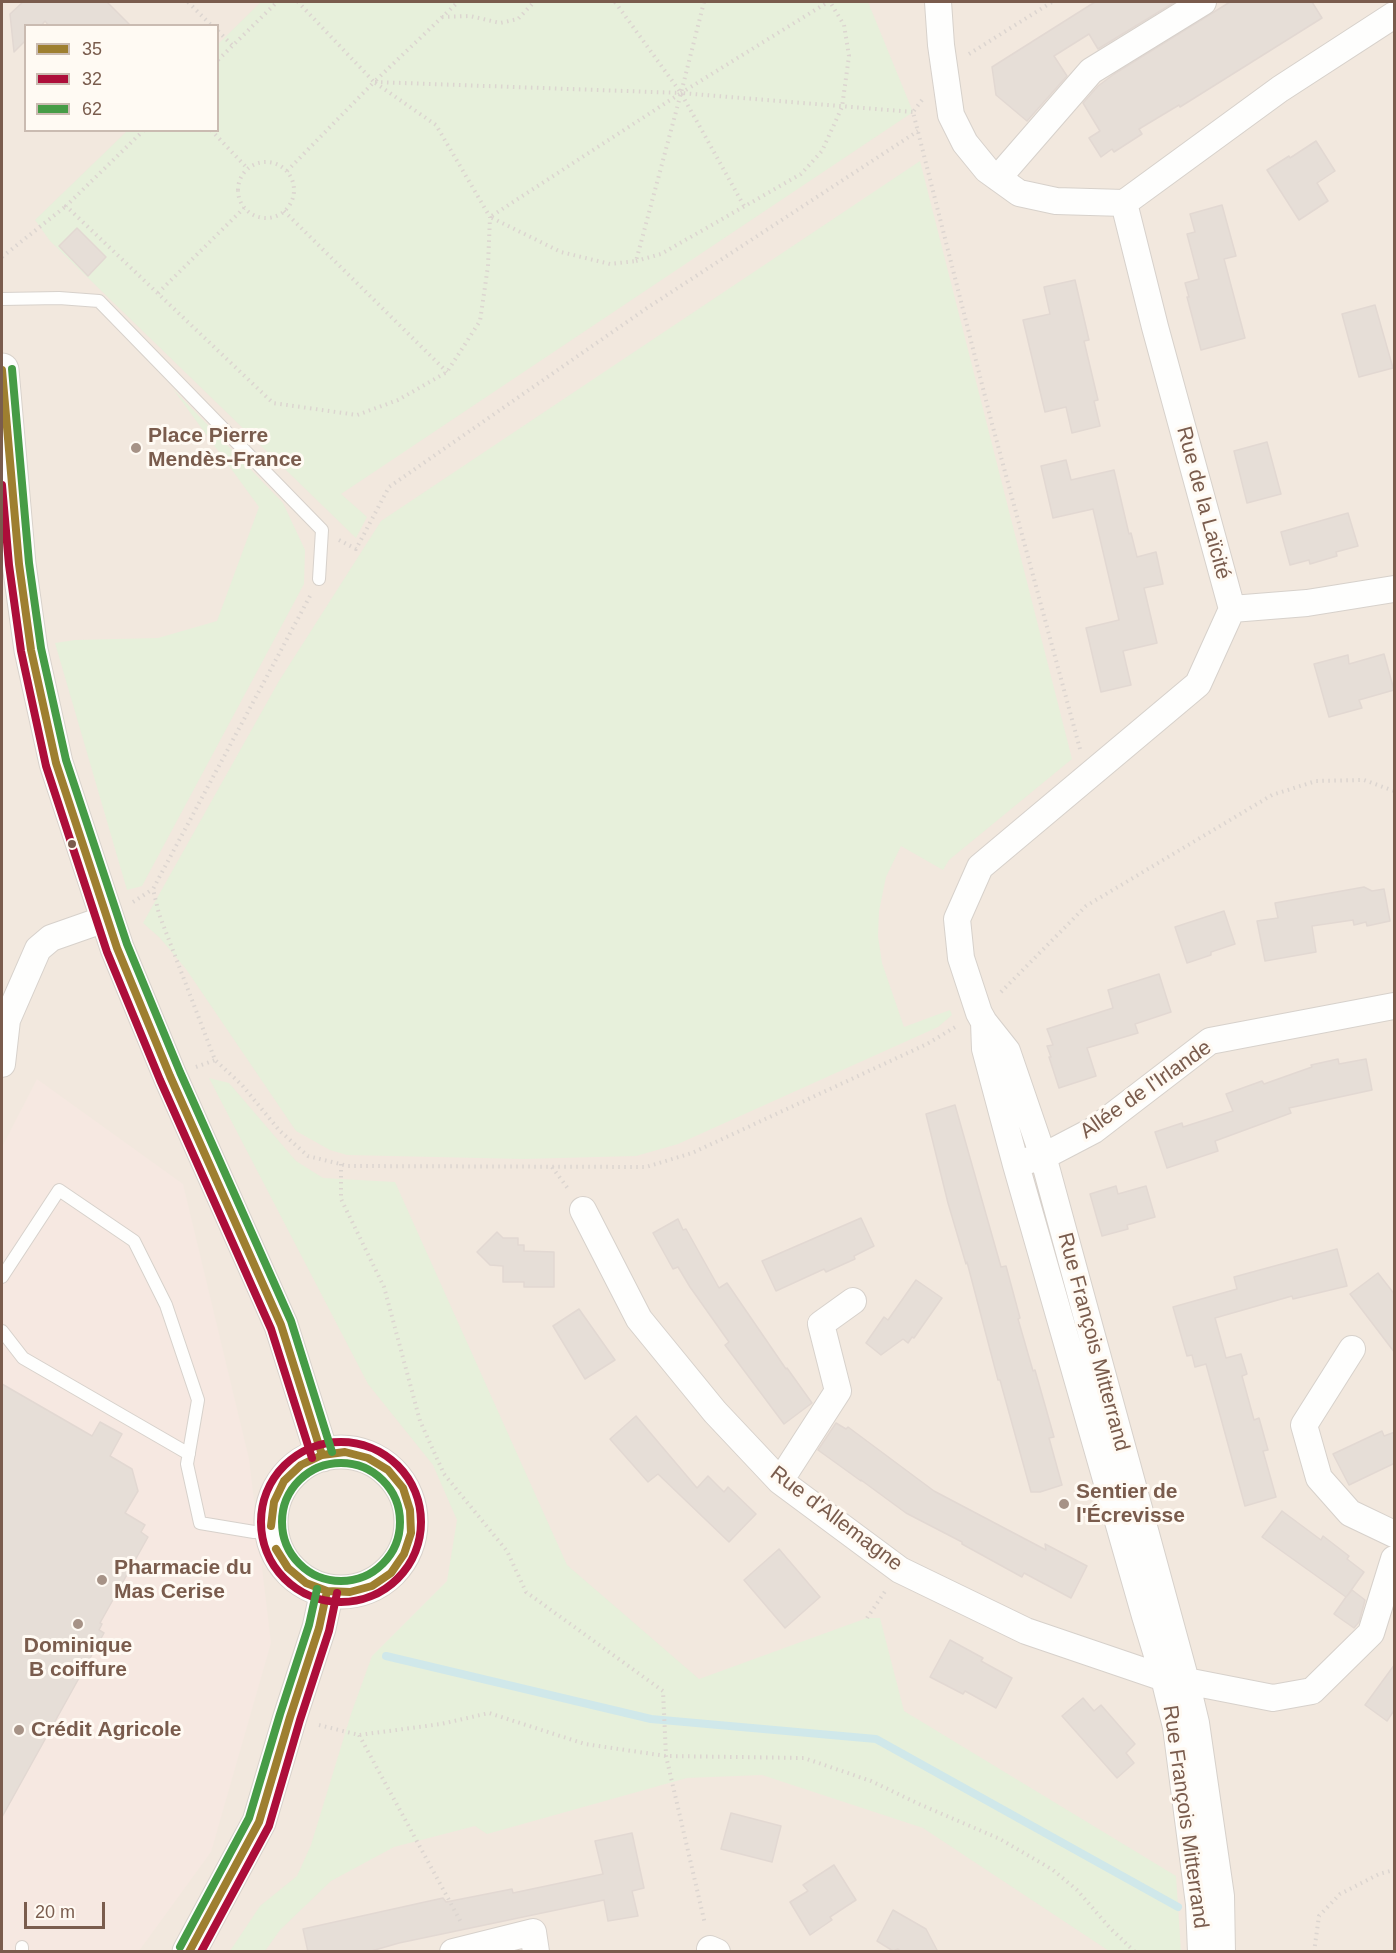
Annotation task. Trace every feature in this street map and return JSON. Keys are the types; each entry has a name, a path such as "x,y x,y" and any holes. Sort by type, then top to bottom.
{"main road":[{"path":"2,370 10,567 56,763 117,948 170,1076 281,1325 322,1455"},
{"path":"345,1452 368,1458 388,1470 403,1488 410,1510 411,1533 404,1554 390,1573 372,1586 350,1592 327,1591 306,1583 288,1568 276,1548 272,1531 274,1502 284,1481 301,1465 322,1455 345,1452"},
{"path":"189,1951 259,1822 319,1628 327,1591"}],"street":[{"path":"938,2 941,45 951,115 965,143 987,170 1019,193 1056,201 1124,203 1280,89 1395,15"},
{"path":"998,178 1091,71 1203,2"},
{"name":"Rue de la Laïcité","path":"981,1018 961,958 957,919 980,867 1198,684 1232,609 1155,327 1124,203"},
{"path":"1232,609 1307,603 1395,589"},
{"path":"2,1064 4,1020 38,949 51,938 108,918"},
{"name":"Allée de l'Irlande","path":"1043,1156 1094,1130 1210,1041 1395,1006"},
{"name":"Rue François Mitterrand","path":"981,1018 1007,1051 1043,1156 1175,1680 1176,1727 1199,1904 1201,1952"},
{"name":"Rue François Mitterrand","path":"981,1018 984,1049 1145,1616 1196,1723 1221,1896 1222,1952"},
{"path":"1016,1165 1043,1156"},
{"name":"Rue d'Allemagne","path":"583,1210 639,1319 715,1412 780,1481 900,1570 1026,1631 1175,1680 1273,1698 1312,1690 1371,1633 1395,1559"},
{"path":"780,1481 838,1391 821,1324 853,1301"},
{"path":"1352,1349 1304,1425 1318,1478 1350,1514 1395,1534"},
{"path":"464,1949 532,1932 536,1952"}],"lane":[{"path":"2,299 59,298 99,301 322,530 319,579"},
{"path":"2,1277 59,1190 134,1241 166,1305 198,1400 187,1464 200,1523 254,1532 272,1531"},
{"path":"2,1331 23,1358 189,1454"}],"path":[{"path":"188,2 210,24"},
{"path":"219,59 277,2"},
{"path":"66,206 273,403 357,415 398,400 447,372 480,321 488,266 490,217 436,125 374,82 298,2"},
{"path":"287,171 374,82 458,2"},
{"path":"441,18 470,15 500,23 518,19 534,2"},
{"path":"615,2 681,93 744,206"},
{"path":"636,261 704,2"},
{"path":"829,2 844,25 849,56 842,107 822,151 801,174 661,254 636,261 610,264 561,252 490,217 681,93 829,2"},
{"path":"913,112 945,69 1052,2"},
{"path":"219,32 232,45"},
{"path":"374,82 681,93 913,112"},
{"path":"913,112 991,420 1088,776"},
{"path":"322,530 356,549 389,487 647,308 918,131"},
{"path":"2,257 66,206 142,132"},
{"path":"212,132 247,168"},
{"path":"268,161 278,164 287,171 293,181 294,192 291,203 284,212 274,217 263,218 253,215 244,208 238,198 237,188 240,177 247,168 268,161"},
{"path":"158,293 244,208"},
{"path":"284,212 447,372"},
{"path":"319,579 153,889 159,914 215,1060 242,1085 279,1130 308,1156 348,1166 646,1167 692,1153 981,1018 1086,906 1272,795 1316,781 1364,780 1395,791"},
{"path":"341,1164 341,1199 384,1287 420,1421 444,1474 507,1551 526,1592 663,1691 666,1756 714,1950"},
{"path":"867,1618 900,1570"},
{"path":"290,1717 359,1735 441,1725 489,1713 585,1744 666,1756 804,1758 871,1781 1000,1839 1053,1870 1077,1890 1110,1928 1136,1952"},
{"path":"359,1735 464,1949"},
{"path":"1314,1952 1319,1916 1340,1894 1379,1874 1395,1870"}],"shaded area":[{"path":"2,2 1394,2 1394,1951 2,1951"},
{"path":"37,1079 183,1184 249,1459 271,1643 211,1852 139,1951 2,1951 2,1147"}],"green space":[{"path":"261,2 868,2 913,112 341,494 367,517 356,538 50,241 35,220 126,132 219,132 219,43"},
{"path":"920,161 1072,759 949,860 943,870 901,846 886,877 879,911 878,936 882,963 904,1027 950,1010 952,1015 938,1027 678,1144 636,1156 523,1159 347,1155 330,1150 296,1131 186,969 160,938 143,923 279,681 381,521"},
{"path":"173,389 283,503 305,550 304,584 142,886 127,890 55,643 75,640 158,638 217,621 259,507"},
{"path":"209,1078 229,1083 296,1161 323,1178 395,1182 567,1565 699,1679 867,1618 880,1618 904,1711 1176,1876 1181,1951 1109,1951 923,1828 762,1775 687,1778 487,1834 475,1826 394,1847 331,1881 280,1930 265,1951 230,1951 260,1906 297,1876 311,1845 351,1714 372,1656 447,1581 457,1520 433,1465 368,1384"}],"building":[{"path":"23,2 107,2 129,24 47,24 45,21 43,24 24,24 24,42 14,52 10,14"},
{"path":"1095,2 1175,2 1098,49 1089,34 1054,56 1067,76 1027,121 996,95 992,67"},
{"path":"1230,2 1312,2 1322,18 1180,107 1179,105 1139,129 1142,134 1114,152 1112,149 1101,157 1089,138 1100,131 1083,103 1098,86 1114,74"},
{"path":"1316,141 1335,171 1317,183 1328,201 1299,220 1267,170"},
{"path":"1222,205 1236,256 1224,259 1245,338 1201,350 1185,283 1199,279 1187,234 1195,232 1190,214"},
{"path":"77,228 106,257 88,276 59,246"},
{"path":"1075,280 1089,340 1084,341 1098,400 1094,401 1100,426 1072,433 1066,407 1045,412 1023,320 1050,314 1044,287"},
{"path":"1375,305 1393,368 1359,377 1342,314"},
{"path":"1267,442 1281,494 1247,503 1234,451"},
{"path":"1066,460 1071,480 1114,470 1129,534 1131,533 1137,557 1156,552 1163,584 1144,588 1157,643 1123,651 1131,685 1101,692 1086,628 1119,620 1093,509 1053,518 1041,466"},
{"path":"1348,513 1358,546 1336,552 1337,556 1310,564 1309,560 1290,565 1281,532"},
{"path":"1384,654 1394,690 1359,700 1362,708 1329,717 1314,664 1348,655 1349,664"},
{"path":"1364,887 1372,891 1384,889 1390,921 1367,926 1366,922 1354,925 1353,920 1312,926 1316,952 1265,961 1257,921 1278,918 1275,903"},
{"path":"1224,911 1235,944 1187,963 1175,927"},
{"path":"1159,974 1171,1012 1135,1024 1138,1033 1087,1048 1096,1076 1059,1088 1049,1057 1051,1057 1047,1046 1053,1045 1047,1029 1113,1008 1108,990"},
{"path":"1338,1059 1339,1064 1366,1059 1372,1090 1289,1108 1291,1113 1215,1141 1218,1151 1167,1168 1155,1132 1182,1123 1183,1127 1233,1111 1226,1094 1262,1081 1264,1084 1312,1067 1311,1065"},
{"path":"955,1105 1001,1267 1006,1266 1020,1318 1018,1319 1054,1437 1049,1438 1062,1485 1040,1492 1031,1492 967,1262 966,1264 948,1203 926,1114"},
{"path":"1116,1186 1118,1194 1146,1186 1155,1217 1127,1225 1128,1229 1102,1236 1090,1194"},
{"path":"861,1218 874,1246 854,1256 855,1259 826,1272 824,1269 776,1291 762,1261"},
{"path":"678,1219 719,1288 727,1283 812,1403 784,1424 725,1345 729,1342 678,1267 673,1269 653,1233"},
{"path":"497,1232 503,1238 518,1238 518,1245 524,1245 524,1251 554,1252 554,1287 524,1287 524,1282 503,1282 503,1266 490,1265 477,1252"},
{"path":"1337,1249 1347,1286 1293,1299 1292,1296 1215,1318 1226,1358 1241,1354 1247,1374 1242,1376 1254,1420 1259,1418 1268,1450 1263,1451 1276,1497 1245,1506 1206,1364 1195,1367 1192,1355 1187,1356 1173,1307 1237,1289 1234,1277"},
{"path":"1378,1273 1395,1295 1395,1353 1350,1294"},
{"path":"916,1280 942,1298 914,1338 912,1337 908,1343 903,1339 881,1355 866,1343 884,1317 888,1320"},
{"path":"579,1309 615,1360 585,1379 553,1326"},
{"path":"2,1384 92,1436 100,1422 122,1434 110,1456 132,1469 138,1491 125,1513 145,1525 141,1532 148,1537 100,1623 102,1624 99,1630 104,1633 2,1817"},
{"path":"636,1416 697,1488 708,1476 724,1492 728,1487 756,1514 729,1542 658,1474 648,1482 610,1439"},
{"path":"836,1423 846,1429 848,1427 934,1491 1046,1550 1045,1544 1087,1566 1071,1598 1024,1573 1022,1577 906,1513 818,1450"},
{"path":"1382,1431 1384,1436 1395,1432 1395,1463 1349,1485 1333,1454"},
{"path":"1282,1511 1321,1540 1323,1536 1349,1556 1347,1559 1364,1572 1347,1596 1352,1590 1365,1600 1359,1622 1354,1628 1334,1614 1346,1597 1262,1537"},
{"path":"779,1549 820,1597 785,1628 744,1580"},
{"path":"950,1640 983,1658 981,1661 1012,1678 996,1708 965,1691 963,1694 930,1677"},
{"path":"1395,1664 1395,1709 1387,1721 1365,1705"},
{"path":"1083,1698 1094,1711 1101,1705 1135,1744 1126,1753 1134,1763 1117,1778 1062,1716"},
{"path":"731,1813 781,1826 772,1862 721,1849"},
{"path":"632,1833 644,1888 632,1891 638,1916 608,1921 604,1900 399,1943 368,1952 308,1952 303,1929 443,1898 446,1902 512,1889 513,1893 603,1874 595,1841"},
{"path":"834,1865 856,1900 830,1917 832,1920 810,1935 790,1902 808,1891 803,1885"},
{"path":"893,1910 926,1929 938,1952 902,1952 898,1949 893,1951 877,1941"}],"waterway":[{"path":"386,1656 651,1719 876,1739 1178,1907"}],"transit line":[{"name":"62","path":"12,369 29,563 41,648 66,760 127,944 180,1072 291,1321 332,1452"},
{"name":"35","path":"2,370 19,564 31,650 56,763 117,948 170,1076 281,1325 322,1455"},
{"name":"32","path":"2,485 9,565 21,651 46,766 107,952 160,1080 271,1329 312,1458"},
{"name":"32","path":"341,1442 357,1443 372,1448 386,1455 398,1465 408,1477 415,1491 420,1506 421,1522 420,1538 415,1553 408,1567 398,1579 386,1589 372,1596 357,1601 341,1602 325,1601 310,1596 296,1589 284,1579 274,1567 267,1553 262,1538 261,1522 262,1506 267,1491 274,1477 284,1465 296,1455 310,1448 325,1443 341,1442"},
{"name":"35","path":"271,1526 274,1502 284,1481 301,1465 322,1455 345,1452 368,1458 388,1470 403,1488 410,1510 411,1533 404,1554 391,1573 372,1586 350,1592 327,1591 306,1583 288,1568 276,1549"},
{"name":"62","path":"341,1463 364,1467 383,1480 396,1499 400,1522 396,1545 383,1564 364,1577 341,1581 318,1577 299,1564 286,1545 282,1522 286,1499 299,1480 318,1467 341,1463"},
{"name":"62","path":"180,1947 249,1818 309,1625 317,1589"},
{"name":"35","path":"189,1952 259,1822 319,1628 327,1591"},
{"name":"32","path":"201,1952 269,1826 329,1631 337,1593"}],"place":[{"name":"Place Pierre Mendès-France","path":"136,448"},
{"name":"Sentier de l'Écrevisse","path":"1064,1504"},
{"name":"Pharmacie du Mas Cerise","path":"102,1580"},
{"name":"Dominique B coiffure","path":"78,1624"},
{"name":"Crédit Agricole","path":"19,1730"}]}
